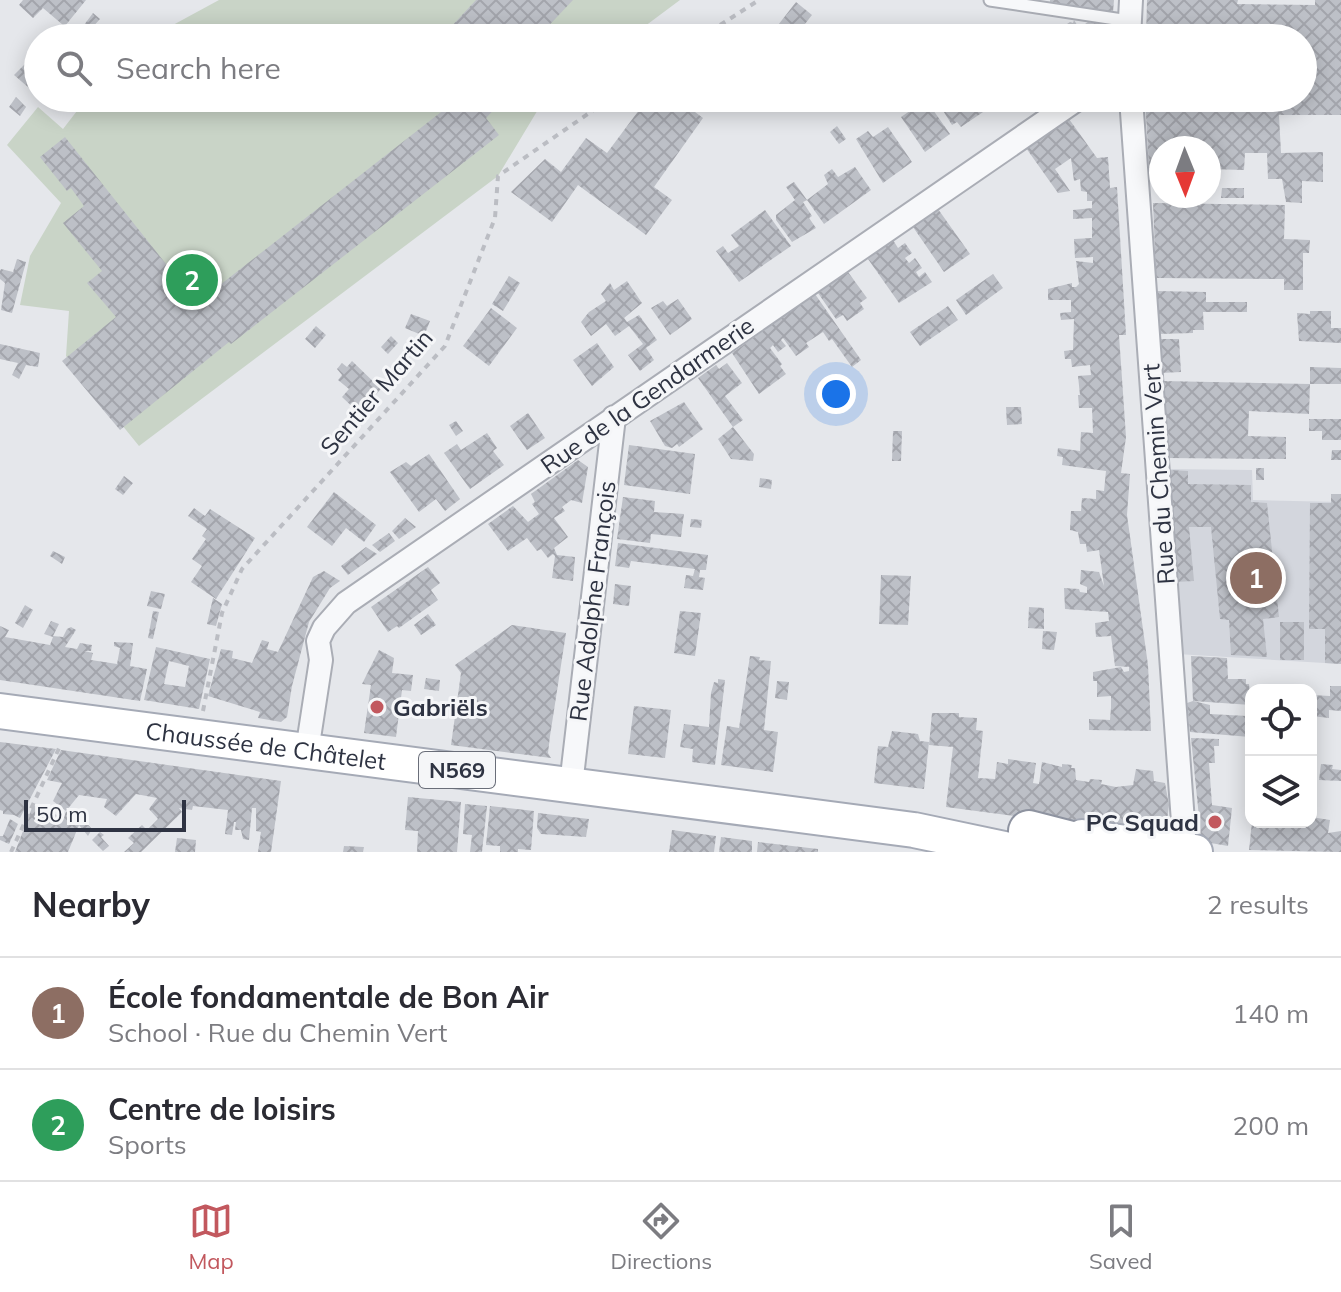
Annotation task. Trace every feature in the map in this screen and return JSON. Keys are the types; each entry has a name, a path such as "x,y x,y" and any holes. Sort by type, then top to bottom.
{"highway":[{"name":"Chaussée de Châtelet","path":"1024,841 1111,852"}],"main road":[{"name":"Chaussée de Châtelet","path":"0,711 914,830 1024,841 1190,851"}],"street":[{"name":"Rue de la Gendarmerie","path":"307,751 321,660 318,641 324,628 346,603 1059,112"},
{"name":"Rue du Chemin Vert","path":"1132,112 1190,851"},
{"name":"Rue Adolphe François","path":"571,785 614,417"}],"lane":[{"path":"990,0 1129,20"}],"path":[{"path":"722,24 759,0"},
{"name":"Sentier Martin","path":"201,737 203,708 222,613 242,569 445,346 495,218 498,176 591,112"},
{"path":"11,852 72,720"}],"shaded area":[{"path":"219,0 680,0 648,24 175,24"},
{"path":"34,112 44,112 63,129 76,112 537,112 498,176 139,446 66,356 69,311 20,305 30,256 61,203 7,145"},
{"path":"1165,469 1252,470 1253,500 1341,502 1341,664 1177,654"}],"building":[{"path":"23,0 86,0 67,24 62,24 43,8 33,18 19,5"},
{"path":"476,0 573,0 550,24 454,24"},
{"path":"1114,0 1113,12 1050,2"},
{"path":"1147,0 1238,0 1237,4 1315,5 1315,0 1341,0 1341,115 1279,115 1281,153 1323,152 1323,182 1302,181 1302,203 1286,202 1282,179 1268,179 1267,153 1245,153 1244,170 1221,169 1221,136 1149,136 1149,168 1146,112 1317,112 1317,24 1146,24"},
{"path":"796,2 812,15 805,24 779,24"},
{"path":"93,13 100,19 95,24 85,24"},
{"path":"24,65 24,84 14,75"},
{"path":"16,97 24,105 24,110 20,116 9,107"},
{"path":"441,112 492,112 486,118 499,135 231,344 229,342 120,430 62,361 116,317 87,283 102,271 63,223 84,206 71,188 67,191 40,157 65,137 197,303"},
{"path":"638,112 695,112 703,118 654,187 672,200 646,235 578,185 552,222 511,192 545,159 561,172 586,138 607,153"},
{"path":"908,112 934,112 950,134 925,152 901,117"},
{"path":"944,112 983,112 961,127 957,122 952,125"},
{"path":"1069,119 1097,158 1108,157 1110,188 1117,187 1126,335 1119,335 1126,437 1121,473 1130,474 1127,515 1148,665 1151,731 1089,730 1089,719 1110,720 1111,708 1111,696 1097,697 1097,681 1093,681 1093,672 1121,667 1124,672 1129,671 1129,667 1115,666 1111,636 1096,637 1095,623 1109,621 1108,612 1065,609 1064,588 1087,593 1087,587 1080,584 1081,570 1099,572 1104,586 1099,550 1087,552 1086,544 1080,544 1078,532 1070,530 1071,511 1081,511 1082,498 1096,499 1096,490 1104,491 1106,471 1062,465 1063,457 1057,456 1058,448 1080,451 1081,432 1093,433 1092,408 1079,408 1078,395 1078,376 1091,375 1090,365 1072,367 1071,359 1065,359 1064,351 1073,350 1074,319 1061,320 1060,313 1071,312 1071,300 1048,300 1048,289 1072,283 1072,287 1076,287 1079,284 1076,261 1093,263 1093,257 1075,258 1074,239 1092,238 1092,218 1073,219 1073,210 1092,208 1092,201 1087,201 1087,192 1081,191 1080,179 1074,181 1071,158 1055,169 1070,191 1058,193 1026,148"},
{"path":"837,126 846,139 839,144 830,132"},
{"path":"888,127 912,162 883,183 856,139 868,131 873,137"},
{"path":"855,167 871,190 824,224 807,200 828,184 824,175 832,169 838,177"},
{"path":"794,182 807,200 803,202 816,228 792,242 776,220 776,215 795,200 786,187"},
{"path":"1222,188 1244,188 1244,198 1221,198"},
{"path":"1221,204 1285,205 1284,239 1310,240 1309,253 1303,253 1303,290 1284,290 1284,279 1156,278 1153,208 1221,208"},
{"path":"938,209 970,254 944,272 913,227"},
{"path":"765,210 791,246 739,282 716,251 723,246 728,253 739,246 731,235"},
{"path":"893,240 898,248 905,243 912,253 905,258 909,263 915,258 922,268 916,272 919,277 925,272 932,282 899,303 868,259"},
{"path":"17,259 26,262 12,313 1,310 5,283 0,279 0,271 13,272"},
{"path":"848,272 867,298 860,303 864,309 847,321 843,315 836,319 818,293"},
{"path":"993,274 1003,288 966,315 956,300"},
{"path":"509,276 520,283 503,311 492,304"},
{"path":"627,281 642,303 624,318 627,322 639,315 657,340 646,348 654,360 640,371 628,355 643,344 629,326 615,336 606,324 591,336 581,322 589,312 606,301 601,294 610,283 614,290"},
{"path":"1156,291 1206,292 1206,302 1247,302 1247,312 1203,312 1204,330 1158,334"},
{"path":"815,294 861,360 852,367 832,339 829,341 823,332 806,343 809,347 796,356 783,338 781,340 786,346 778,352 773,345 770,348 786,374 759,394 732,353"},
{"path":"678,299 692,319 670,335 651,308 663,301 667,306"},
{"path":"948,306 958,320 920,346 910,332"},
{"path":"491,308 517,328 489,366 463,346"},
{"path":"1310,311 1331,311 1331,328 1341,328 1341,343 1299,341 1297,313 1310,314"},
{"path":"411,314 430,321 424,336 405,328"},
{"path":"316,326 326,335 315,348 305,339"},
{"path":"391,336 398,343 388,354 381,347"},
{"path":"1161,339 1179,339 1181,372 1161,373"},
{"path":"597,343 614,367 592,386 573,360"},
{"path":"0,344 40,353 38,367 26,365 19,379 12,375 18,363 0,359"},
{"path":"352,361 381,389 359,413 342,397 349,389 338,380 342,375 337,369 342,363 347,367"},
{"path":"727,363 742,383 725,396 743,420 733,427 698,378 716,365 719,369"},
{"path":"1310,367 1341,368 1341,384 1310,384"},
{"path":"1162,381 1310,384 1309,414 1249,411 1248,436 1286,437 1286,459 1166,458"},
{"path":"684,402 703,429 679,447 677,444 672,448 665,446 650,421"},
{"path":"1006,407 1021,407 1022,424 1007,425"},
{"path":"528,413 545,438 527,450 510,426"},
{"path":"1309,419 1341,419 1341,440 1322,440 1322,431 1309,431"},
{"path":"456,421 463,431 456,436 449,425"},
{"path":"733,427 754,454 753,461 731,459 718,439"},
{"path":"893,431 902,431 901,461 892,461"},
{"path":"487,433 497,448 493,451 504,465 470,489 444,453 457,444 461,450"},
{"path":"629,445 695,454 690,494 624,485"},
{"path":"1332,450 1341,450 1341,460 1331,460"},
{"path":"429,454 460,499 445,511 436,499 419,512 390,472 406,462 411,466"},
{"path":"578,460 588,467 582,503 571,500 562,507 565,511 554,518 568,537 554,548 557,555 575,557 573,581 552,578 555,556 553,554 548,558 541,549 537,551 527,538 508,551 488,524 513,506 528,522 539,514 532,504 535,502 531,494"},
{"path":"1256,468 1264,468 1264,480 1256,480"},
{"path":"1169,470 1188,471 1188,484 1251,485 1251,502 1267,503 1279,617 1263,619 1267,657 1231,655 1229,620 1220,619 1211,527 1189,527 1194,581 1176,582"},
{"path":"124,476 133,483 123,495 115,489"},
{"path":"760,478 772,480 771,489 759,487"},
{"path":"334,492 376,525 364,542 346,528 332,546 307,527"},
{"path":"1331,494 1341,494 1341,664 1325,663 1325,629 1309,629 1310,503 1331,503"},
{"path":"623,497 655,501 654,512 684,514 681,537 651,534 650,543 617,539"},
{"path":"194,508 205,516 210,509 255,538 216,599 191,582 202,566 192,559 206,539 202,536 207,529 188,516"},
{"path":"405,518 416,527 399,539 392,531"},
{"path":"691,519 702,520 701,528 690,527"},
{"path":"389,533 395,541 380,552 372,545"},
{"path":"618,543 708,555 706,570 700,570 699,577 705,578 703,590 684,588 686,575 693,576 695,569 631,561 629,568 615,566"},
{"path":"366,547 377,554 348,575 341,566"},
{"path":"53,551 65,557 62,564 50,556"},
{"path":"428,567 440,583 431,590 438,600 399,628 397,626 388,632 371,607"},
{"path":"324,571 340,581 330,588 309,622 287,717 281,722 258,718 260,712 208,696 221,649 233,651 232,658 252,663 262,640 269,642 267,649 278,652 313,577"},
{"path":"881,575 911,576 908,625 879,624"},
{"path":"615,584 631,586 629,606 613,604"},
{"path":"151,591 165,594 161,609 147,606"},
{"path":"213,598 222,604 216,626 207,624"},
{"path":"25,605 33,610 23,628 15,623"},
{"path":"1029,607 1044,608 1044,629 1028,628"},
{"path":"153,611 159,612 153,639 148,638"},
{"path":"680,611 701,613 695,656 674,653"},
{"path":"428,614 436,625 421,635 414,625"},
{"path":"51,621 59,624 53,636 63,637 71,627 76,630 65,647 77,649 80,643 92,645 91,651 84,651 93,653 91,660 117,664 120,648 114,646 114,642 133,643 130,666 147,669 140,701 0,680 0,626 9,630 5,637 50,645 53,637 44,634"},
{"path":"1280,622 1304,622 1304,660 1280,660"},
{"path":"512,625 566,633 550,736 548,753 551,758 451,745 461,673 455,665"},
{"path":"1043,631 1057,632 1054,650 1042,649"},
{"path":"156,647 210,659 199,709 144,700","holes":["169,661 189,666 185,687 164,684"]},
{"path":"379,650 394,658 392,673 413,675 411,691 402,690 396,737 364,733 371,685 362,684"},
{"path":"750,656 771,661 764,730 778,732 773,772 721,765 727,726 739,728"},
{"path":"1191,656 1227,658 1228,679 1246,679 1245,705 1193,701"},
{"path":"426,678 440,680 439,691 424,689"},
{"path":"718,679 725,680 715,765 692,762 693,749 680,747 684,724 709,727 711,693"},
{"path":"777,681 789,682 787,700 775,698"},
{"path":"1330,686 1341,686 1341,711 1329,710 1329,718 1317,717 1317,695 1330,696"},
{"path":"1193,701 1210,705 1210,714 1245,716 1245,737 1190,732 1187,703"},
{"path":"634,706 671,710 665,758 628,754"},
{"path":"932,713 959,713 959,717 977,718 976,730 983,731 978,778 995,779 997,762 1008,764 1008,759 1036,763 1033,783 1039,784 1042,762 1062,767 1062,764 1072,765 1076,780 1102,780 1101,784 1116,787 1133,785 1136,769 1153,771 1154,781 1165,783 1169,805 1166,829 1160,835 946,807 953,747 929,745"},
{"path":"892,731 918,734 920,741 929,742 924,789 874,783 878,746 888,747"},
{"path":"1191,738 1219,739 1219,746 1214,746 1215,763 1209,763 1212,805 1232,808 1228,846 1205,842 1201,837"},
{"path":"0,742 56,749 20,818 3,814 0,810"},
{"path":"61,750 281,781 271,852 258,852 261,832 256,831 256,808 252,808 249,840 243,839 241,830 235,830 236,822 232,835 225,834 228,810 193,806 192,810 179,808 182,812 141,852 124,852 134,843 128,838 142,825 147,830 158,819 149,809 157,798 136,794 116,816 104,807 107,799 79,795 66,811 53,801 62,783 47,780"},
{"path":"1321,764 1333,765 1332,769 1341,770 1341,781 1319,780"},
{"path":"408,797 461,802 457,852 417,852 418,831 405,830"},
{"path":"465,804 487,806 482,852 470,852 472,835 463,834"},
{"path":"33,805 64,818 66,811 76,821 81,817 92,829 88,836 79,825 68,852 15,852"},
{"path":"490,806 534,811 531,850 500,852 500,846 486,845"},
{"path":"538,813 589,819 586,837 541,834 537,828"},
{"path":"1317,818 1330,820 1328,833 1341,831 1341,852 1249,850 1251,828 1317,828"},
{"path":"10,819 18,824 9,844 0,840 0,836 3,836"},
{"path":"672,830 716,836 714,852 669,852"},
{"path":"100,832 109,846 103,851 92,840"},
{"path":"721,837 752,841 752,852 719,852"},
{"path":"177,838 196,840 195,852 175,852"},
{"path":"758,842 818,849 818,852 757,852"},
{"path":"344,846 364,847 363,852 343,852"}],"place":[{"name":"Centre de loisirs","path":"192,280"},
{"name":"École fondamentale de Bon Air","path":"1256,578"},
{"name":"Gabriëls","path":"377,707"},
{"name":"PC Squad","path":"1215,822"}]}
